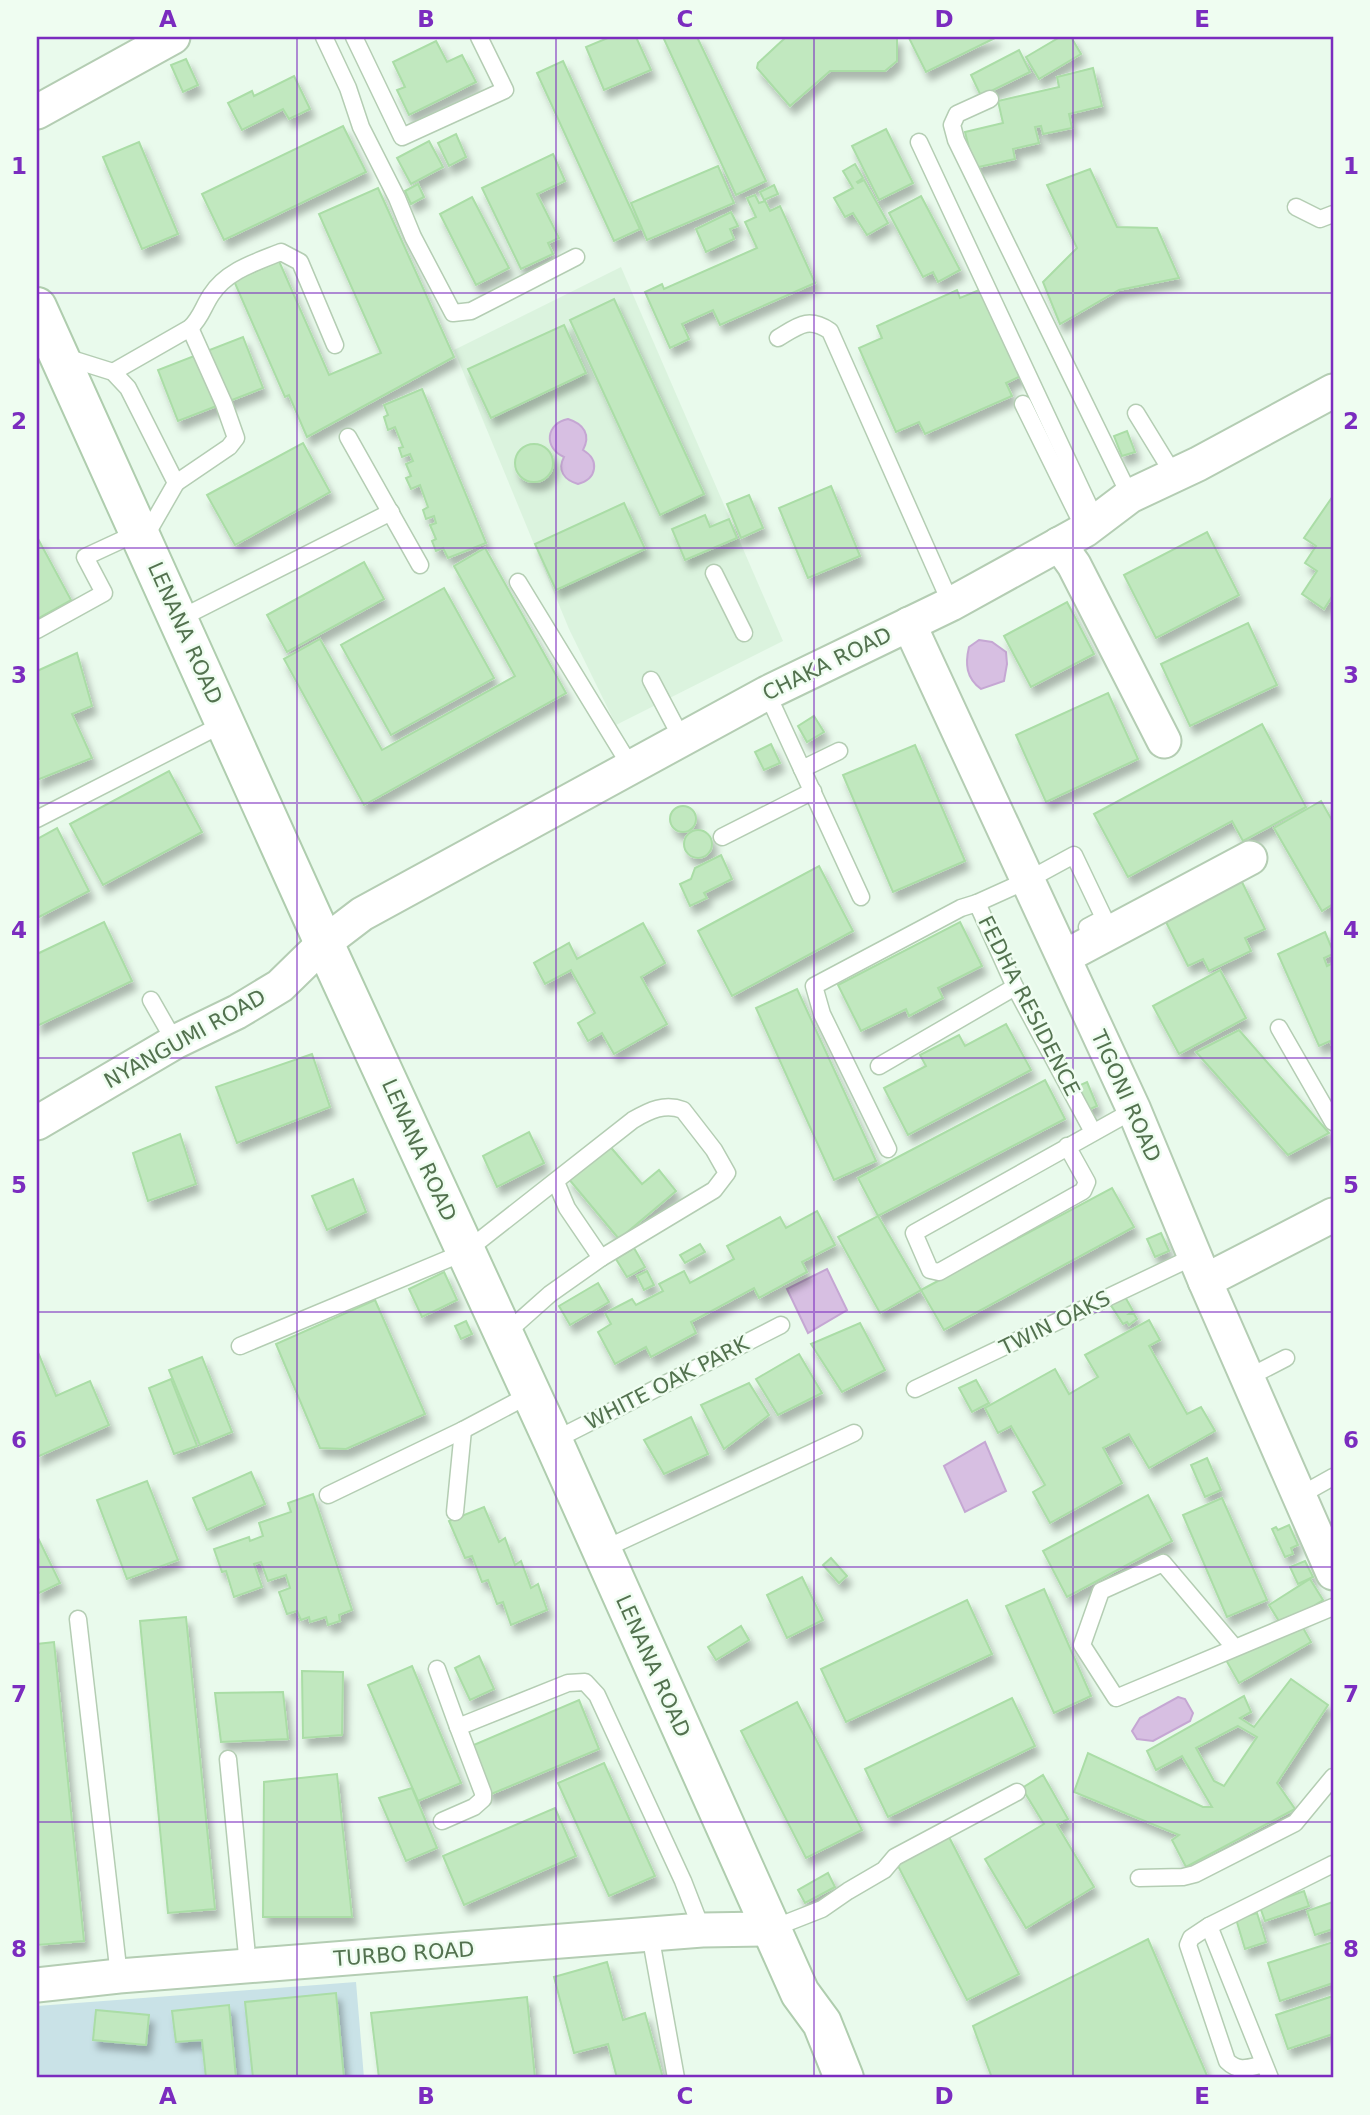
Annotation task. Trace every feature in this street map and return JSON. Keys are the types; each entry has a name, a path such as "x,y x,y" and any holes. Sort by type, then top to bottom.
{"street":[{"path":"37,112 173,37"},
{"name":"LENANA ROAD","path":"37,307 602,1550 800,1993 822,2023 844,2078"},
{"name":"CHAKA ROAD","path":"324,943 362,914 767,693 951,604 1080,532 1130,496 1333,391"},
{"path":"1080,532 1074,565 1164,741"},
{"name":"TIGONI ROAD","path":"909,624 1134,1110 1333,1573"},
{"path":"1060,950 1250,858"},
{"name":"NYANGUMI ROAD","path":"37,1123 175,1042 237,1012 280,986 324,943"},
{"path":"1200,1268 1333,1215"},
{"name":"TURBO ROAD","path":"37,1985 119,1976 702,1930 771,1929"},
{"name":"LENANA ROAD","path":"800,1993 803,2032 820,2078"}],"lane":[{"path":"324,37 348,88 361,127 397,198 413,237 453,313 471,310 576,257"},
{"path":"354,37 402,136 505,90 479,37"},
{"path":"990,99 957,114 953,125 956,141 1130,496"},
{"path":"919,142 1080,532"},
{"path":"1296,207 1320,219 1333,214"},
{"path":"113,372 190,328 200,318 211,295 236,270 281,252 300,262 335,345"},
{"path":"778,338 797,326 808,323 820,324 830,331 951,604"},
{"path":"37,630 103,593 85,557 141,536 176,482 229,447 236,438 190,328"},
{"path":"60,356 113,372 128,388 176,482"},
{"path":"1023,404 1080,532"},
{"path":"1136,413 1174,475"},
{"path":"348,437 420,565"},
{"path":"179,619 391,512"},
{"path":"714,573 744,633"},
{"path":"518,582 631,767"},
{"path":"651,680 682,739"},
{"path":"767,693 861,897"},
{"path":"37,819 225,723"},
{"path":"802,769 839,751"},
{"path":"722,837 813,791"},
{"path":"977,903 1074,855 1104,918 1060,950"},
{"name":"FEDHA RESIDENCE","path":"888,1149 822,1014 814,986 961,908 977,903 1015,987 1093,1132"},
{"path":"878,1066 1015,987"},
{"path":"150,1000 175,1042"},
{"path":"1279,1028 1333,1122"},
{"path":"240,1346 465,1252 649,1110 662,1107 683,1110 727,1173 714,1191 601,1258 550,1294 504,1336"},
{"path":"1067,1146 1087,1182 1083,1191 939,1272 930,1270 914,1233 1067,1146 1134,1110"},
{"path":"556,1182 567,1208 601,1258"},
{"name":"TWIN OAKS","path":"915,1389 1200,1268"},
{"name":"WHITE OAK PARK","path":"552,1441 781,1325"},
{"path":"1247,1378 1286,1358"},
{"path":"328,1496 531,1394"},
{"path":"455,1513 463,1430"},
{"path":"602,1550 854,1433"},
{"path":"1299,1496 1333,1476"},
{"path":"1235,1648 1163,1563 1101,1591 1082,1645 1116,1698 1333,1607"},
{"path":"78,1619 119,1976"},
{"path":"438,1669 483,1793 483,1799 474,1807 442,1821"},
{"path":"458,1727 568,1682 578,1681 591,1686 683,1881 702,1930"},
{"path":"228,1759 247,1966"},
{"path":"1139,1878 1195,1874 1286,1829 1302,1816 1333,1777"},
{"path":"771,1929 822,1909 884,1870 895,1857 1017,1792"},
{"path":"1209,1926 1267,2071 1234,2068 1227,2061 1188,1945 1191,1938 1209,1926 1333,1864"},
{"path":"650,1934 676,2078"}],"shaded area":[{"path":"621,267 783,641 616,725 569,629 454,350"},
{"path":"568,419 585,431 583,450 594,464 589,478 578,484 563,474 561,466 564,457 557,453 550,442 555,425"},
{"path":"979,640 992,642 1006,652 1007,664 1004,681 981,689 972,680 967,665 969,647"},
{"path":"827,1269 847,1310 808,1333 787,1289"},
{"path":"985,1442 1006,1491 965,1512 944,1466"},
{"path":"1178,1697 1185,1699 1193,1713 1190,1721 1153,1741 1137,1739 1132,1731 1140,1718"},
{"path":"356,1982 364,2078 37,2078 37,2006"}],"building":[{"path":"610,37 636,37 651,70 604,90 586,47"},
{"path":"663,37 697,37 766,181 736,195"},
{"path":"786,37 897,37 897,61 885,71 830,71 790,106 757,68 758,63"},
{"path":"997,37 926,72 909,38"},
{"path":"1060,37 1071,37 1081,54 1039,79 1026,57"},
{"path":"436,41 447,62 462,55 476,82 409,115 397,90 405,87 393,62"},
{"path":"1019,50 1030,72 981,96 971,75"},
{"path":"186,59 198,85 183,92 171,65"},
{"path":"563,61 640,229 614,241 537,73"},
{"path":"1093,68 1102,106 1069,114 1072,128 1043,134 1041,126 1035,127 1039,143 1013,149 1015,159 974,168 965,132 1003,123 998,101 1059,87 1057,77"},
{"path":"294,76 310,109 289,119 283,109 242,130 228,103 252,91 254,96"},
{"path":"343,126 366,172 224,240 202,194"},
{"path":"886,129 913,183 879,200 852,146"},
{"path":"456,134 466,157 449,166 438,143"},
{"path":"429,141 443,167 411,184 397,158"},
{"path":"139,142 178,234 142,249 103,157"},
{"path":"553,154 565,181 537,194 559,238 548,243 553,254 521,269 482,188"},
{"path":"855,164 863,178 857,182 864,180 888,223 867,235 853,213 845,217 834,198 853,188 843,171"},
{"path":"718,166 734,203 647,240 631,203"},
{"path":"1090,169 1117,227 1157,228 1179,278 1119,290 1060,324 1043,282 1077,248 1047,185"},
{"path":"418,184 424,197 411,204 405,191"},
{"path":"774,185 778,194 764,200 760,192"},
{"path":"378,188 454,357 307,437 289,395 285,397 234,281 279,261 329,375 381,353 319,214"},
{"path":"755,195 759,203 765,201 770,211 780,206 815,283 720,325 713,310 682,324 689,339 670,348 645,292 662,284 664,289 757,248 745,222 756,217 747,198"},
{"path":"921,196 960,270 938,282 933,272 923,277 889,213"},
{"path":"472,197 509,268 476,285 440,214"},
{"path":"731,212 738,226 730,229 734,239 706,252 696,229"},
{"path":"984,288 1023,375 1006,383 1012,396 925,434 919,422 896,432 859,348 882,338 877,326 957,290 960,298"},
{"path":"614,299 704,494 660,515 570,320"},
{"path":"564,325 586,373 491,418 468,369"},
{"path":"243,337 263,388 178,421 158,370"},
{"path":"422,389 486,543 448,558 443,548 436,551 432,541 436,539 430,525 436,523 434,516 426,519 423,510 428,507 420,485 411,489 406,478 411,476 406,464 413,461 410,454 402,457 399,448 403,447 395,427 388,430 384,417 388,415 384,405"},
{"path":"1127,431 1135,452 1122,456 1114,436"},
{"path":"303,443 330,492 235,545 207,495"},
{"path":"534,444 548,449 553,463 548,477 534,482 520,477 515,463 520,449"},
{"path":"831,486 860,556 808,578 779,508"},
{"path":"749,495 763,528 741,538 727,504"},
{"path":"1333,496 1333,595 1324,609 1302,594 1317,571 1305,563 1316,546 1304,538"},
{"path":"624,503 645,549 556,590 535,544"},
{"path":"705,515 710,527 729,519 737,538 685,560 672,529"},
{"path":"1207,532 1239,595 1156,638 1124,575"},
{"path":"37,537 71,600 37,619"},
{"path":"485,548 566,693 364,805 284,659 320,639 382,750 515,676 454,566"},
{"path":"364,562 384,599 287,652 267,615"},
{"path":"444,588 494,678 391,735 341,645"},
{"path":"1067,602 1094,654 1031,687 1004,636"},
{"path":"1248,623 1277,685 1190,726 1161,664"},
{"path":"77,653 92,706 72,714 92,758 37,780 37,671"},
{"path":"1108,693 1138,759 1046,802 1016,735"},
{"path":"814,716 824,732 807,742 798,726"},
{"path":"1262,724 1306,807 1243,841 1232,821 1128,877 1094,814"},
{"path":"771,744 780,763 764,770 755,752"},
{"path":"915,745 965,861 893,892 843,775"},
{"path":"169,771 202,832 103,885 70,824"},
{"path":"1321,801 1333,822 1333,904 1322,911 1274,828"},
{"path":"683,806 692,810 696,819 692,828 683,832 674,828 670,819 674,810"},
{"path":"57,828 89,891 37,918 37,839"},
{"path":"698,830 708,834 712,844 708,854 698,858 688,854 684,844 688,834"},
{"path":"721,855 732,879 704,893 707,898 690,906 680,884 691,879 695,868"},
{"path":"819,866 853,931 732,996 698,931"},
{"path":"1241,880 1265,929 1245,938 1251,951 1209,971 1203,959 1188,966 1164,918"},
{"path":"104,922 132,981 37,1026 37,954"},
{"path":"960,922 982,966 938,988 943,998 909,1016 906,1009 861,1031 838,985"},
{"path":"643,923 665,963 641,977 667,1024 614,1054 602,1033 588,1041 578,1023 595,1013 571,970 545,984 534,963 569,943 577,959"},
{"path":"1325,932 1333,951 1333,954 1324,958 1327,966 1333,963 1333,1048 1330,1041 1319,1046 1278,954"},
{"path":"1220,970 1246,1018 1179,1054 1153,1006"},
{"path":"797,989 876,1161 834,1180 756,1008"},
{"path":"1006,1024 1031,1070 908,1135 884,1088 926,1066 920,1055 959,1035 965,1046"},
{"path":"1239,1030 1329,1133 1288,1155 1196,1052"},
{"path":"312,1054 330,1107 237,1143 216,1087"},
{"path":"1045,1080 1065,1119 878,1216 858,1178"},
{"path":"1087,1082 1097,1106 1086,1111 1076,1087"},
{"path":"529,1132 544,1163 497,1187 483,1156"},
{"path":"180,1134 196,1184 148,1201 133,1153"},
{"path":"608,1144 642,1184 659,1170 676,1191 619,1239 568,1178"},
{"path":"353,1179 366,1212 327,1230 312,1196"},
{"path":"1112,1188 1134,1227 944,1330 921,1290"},
{"path":"817,1211 835,1245 802,1262 807,1272 759,1298 754,1288 691,1322 696,1333 651,1357 646,1347 615,1364 598,1332 611,1324 605,1313 632,1299 636,1305 663,1291 659,1284 684,1271 690,1283 734,1259 727,1246 780,1217 786,1228"},
{"path":"878,1216 921,1290 880,1313 838,1237"},
{"path":"1161,1233 1169,1251 1155,1257 1147,1239"},
{"path":"700,1244 705,1252 685,1263 680,1255"},
{"path":"634,1248 645,1267 627,1277 616,1259"},
{"path":"647,1271 654,1285 644,1290 637,1276"},
{"path":"444,1272 457,1300 422,1317 409,1289"},
{"path":"598,1283 609,1302 570,1325 559,1306"},
{"path":"1124,1295 1133,1311 1129,1314 1134,1314 1137,1319 1129,1325 1127,1322 1123,1324 1110,1304"},
{"path":"375,1300 425,1414 346,1449 320,1448 276,1344"},
{"path":"1149,1320 1160,1340 1149,1346 1187,1414 1201,1407 1215,1431 1149,1468 1129,1434 1103,1448 1122,1483 1050,1523 1033,1492 1045,1485 1011,1426 998,1433 985,1408 1055,1369 1069,1394 1098,1377 1085,1355"},
{"path":"466,1321 472,1334 461,1339 455,1326"},
{"path":"860,1323 885,1370 842,1392 811,1344"},
{"path":"37,1350 56,1396 90,1381 109,1425 37,1457"},
{"path":"799,1354 822,1393 778,1415 756,1379"},
{"path":"202,1357 232,1432 200,1445 169,1370"},
{"path":"171,1379 197,1446 174,1454 149,1388"},
{"path":"976,1380 989,1403 972,1412 959,1388"},
{"path":"749,1383 769,1415 724,1449 701,1405"},
{"path":"691,1417 708,1454 664,1474 644,1440"},
{"path":"1207,1458 1221,1490 1205,1497 1191,1465"},
{"path":"251,1472 265,1504 207,1530 193,1498"},
{"path":"147,1481 178,1560 127,1579 97,1500"},
{"path":"313,1494 352,1610 339,1615 340,1621 328,1625 326,1617 310,1622 309,1617 301,1620 297,1611 287,1614 279,1592 290,1588 286,1575 268,1581 261,1562 254,1564 262,1587 234,1597 226,1571 222,1572 214,1549 249,1537 250,1541 263,1536 259,1523 291,1512 288,1503"},
{"path":"1148,1495 1172,1541 1067,1597 1043,1551"},
{"path":"1222,1498 1267,1600 1227,1617 1183,1515"},
{"path":"484,1507 499,1542 505,1538 515,1565 521,1561 531,1588 538,1584 547,1610 511,1625 503,1602 497,1604 488,1580 482,1582 472,1556 465,1558 449,1521"},
{"path":"1289,1525 1298,1545 1291,1548 1293,1554 1285,1557 1272,1529 1276,1527 1278,1530"},
{"path":"37,1536 60,1583 37,1594"},
{"path":"831,1558 847,1576 839,1583 823,1565"},
{"path":"1305,1561 1313,1577 1298,1584 1290,1567"},
{"path":"802,1577 823,1620 787,1638 767,1595"},
{"path":"1310,1579 1323,1600 1282,1626 1269,1605"},
{"path":"1044,1589 1091,1696 1054,1713 1006,1606"},
{"path":"967,1600 992,1654 846,1722 821,1669"},
{"path":"186,1617 215,1909 168,1913 140,1621"},
{"path":"1298,1619 1311,1642 1239,1683 1226,1660"},
{"path":"741,1626 749,1640 716,1660 708,1647"},
{"path":"54,1642 84,1941 37,1945 37,1644"},
{"path":"479,1656 494,1689 470,1700 455,1668"},
{"path":"412,1666 461,1783 418,1801 368,1685"},
{"path":"302,1671 343,1672 342,1735 303,1738"},
{"path":"1291,1679 1328,1705 1277,1783 1295,1809 1186,1867 1172,1840 1179,1835 1074,1792 1088,1753 1203,1807 1212,1807 1182,1756 1156,1770 1147,1751 1244,1696 1251,1712 1240,1718 1254,1727","holes":["1238,1726 1257,1737 1224,1786 1214,1781 1196,1748"]},
{"path":"283,1692 288,1739 221,1742 215,1693"},
{"path":"1012,1698 1035,1746 888,1817 865,1769"},
{"path":"579,1700 599,1749 489,1795 469,1747"},
{"path":"797,1702 862,1830 806,1858 741,1731"},
{"path":"604,1763 655,1876 609,1896 558,1783"},
{"path":"337,1774 352,1917 263,1917 264,1782"},
{"path":"1043,1775 1068,1819 1057,1825 1094,1887 1026,1928 985,1859 1044,1824 1022,1788"},
{"path":"412,1788 437,1848 406,1861 379,1798"},
{"path":"555,1808 576,1856 464,1905 443,1856"},
{"path":"948,1835 1019,1974 967,2000 896,1862"},
{"path":"828,1873 835,1887 805,1903 798,1890"},
{"path":"1304,1891 1309,1906 1265,1921 1260,1907"},
{"path":"1333,1902 1333,1929 1315,1935 1307,1911"},
{"path":"1257,1913 1266,1942 1245,1949 1236,1919"},
{"path":"1148,1939 1208,2078 992,2078 973,2026"},
{"path":"1333,1942 1333,1983 1280,2001 1268,1963"},
{"path":"607,1962 623,2020 645,2013 663,2078 617,2078 608,2044 574,2053 554,1977"},
{"path":"336,1993 344,2078 253,2078 245,2002"},
{"path":"1333,1996 1333,2034 1288,2049 1276,2015"},
{"path":"527,1997 535,2078 379,2078 371,2013"},
{"path":"229,2005 236,2078 206,2078 202,2040 176,2042 172,2011"},
{"path":"96,2010 149,2015 146,2045 93,2040"}]}
